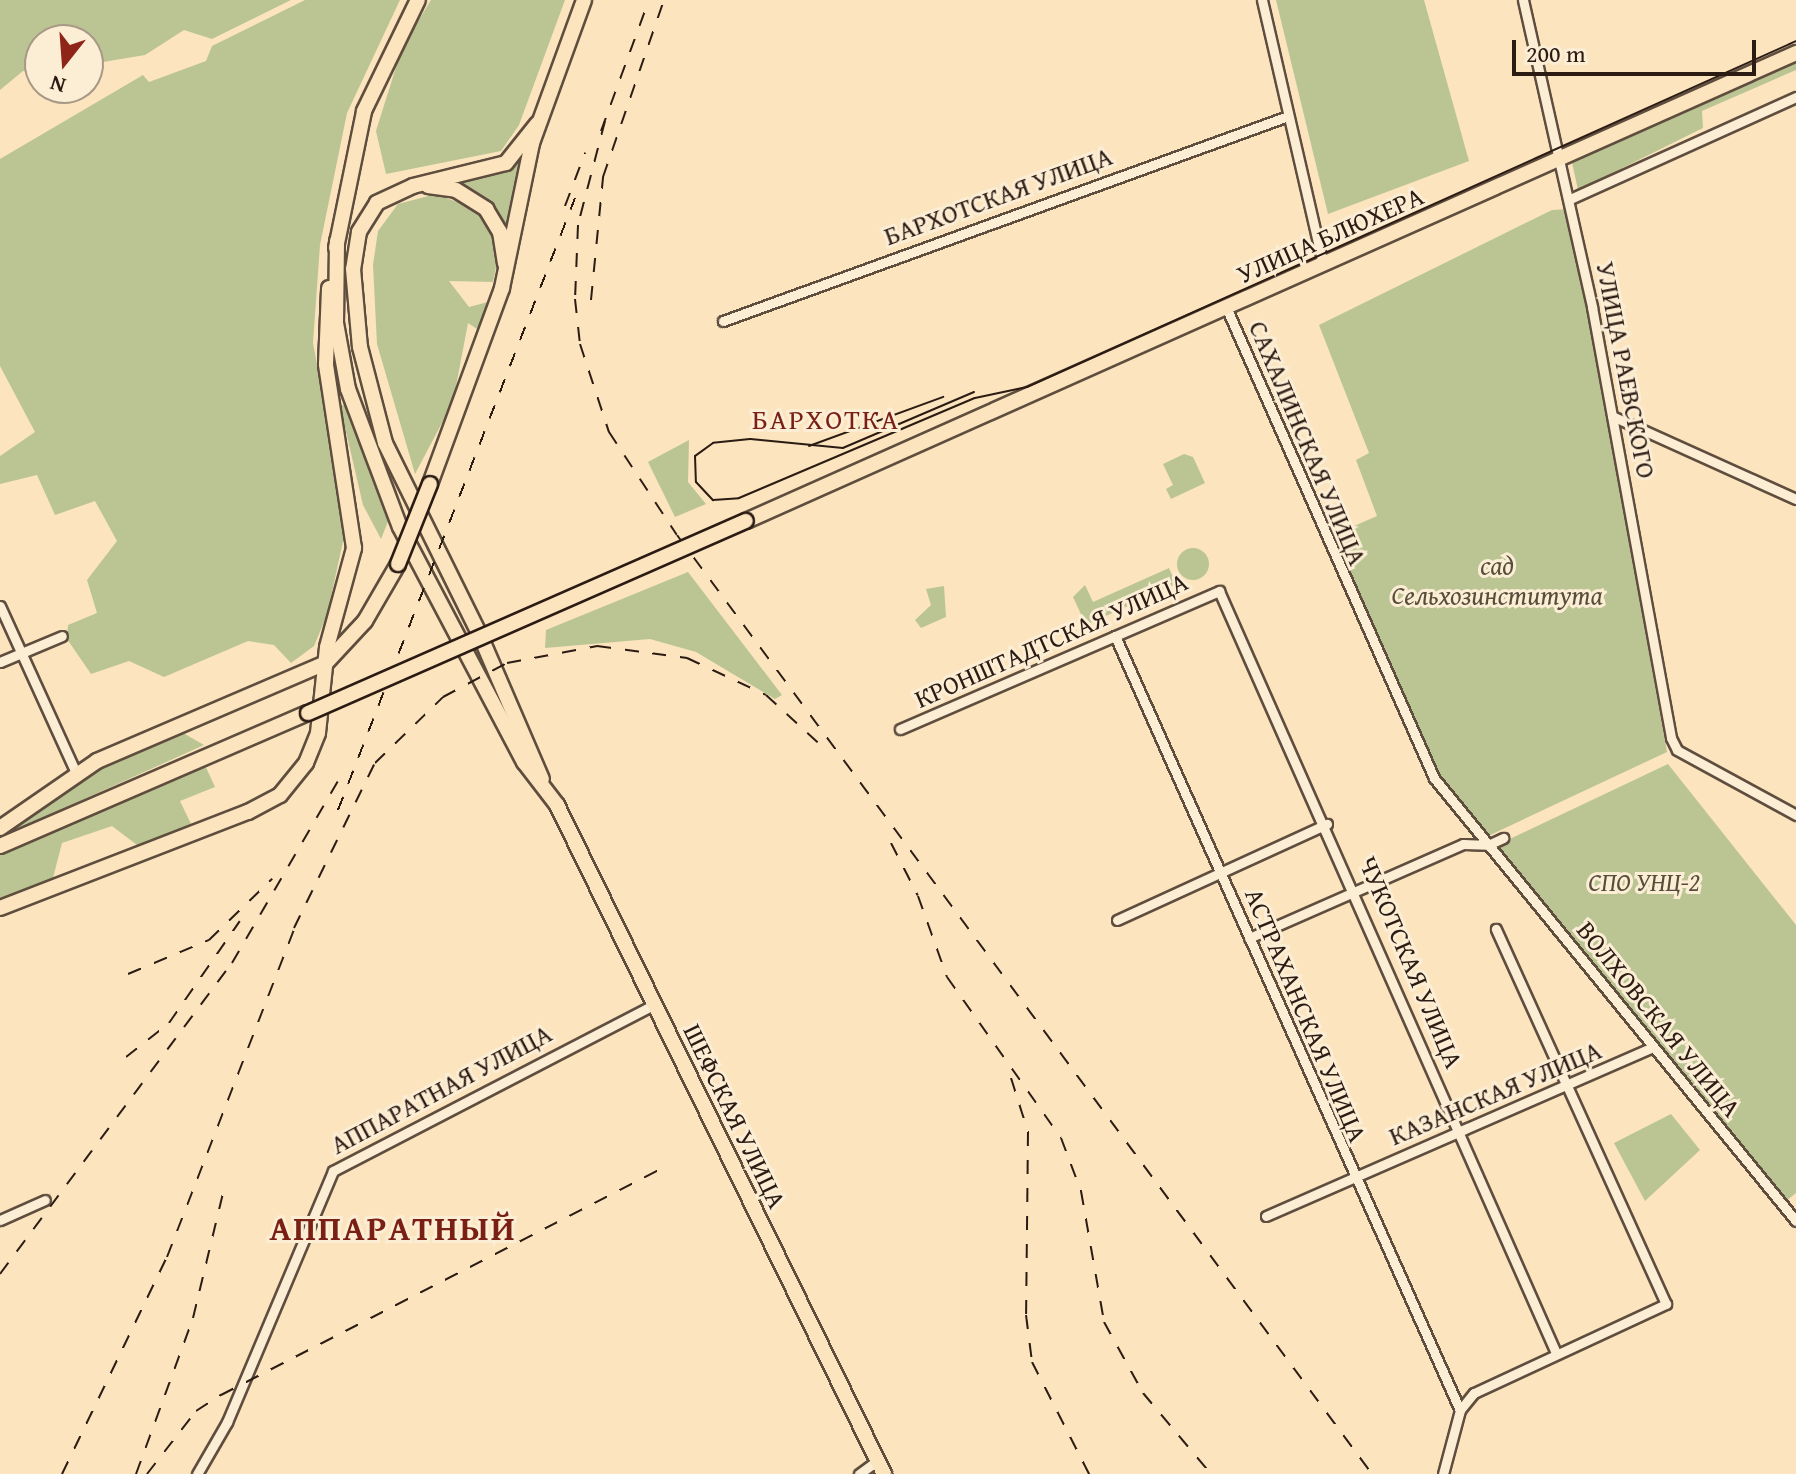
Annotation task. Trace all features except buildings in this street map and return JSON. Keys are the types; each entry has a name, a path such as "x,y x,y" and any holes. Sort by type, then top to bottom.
{"main road":[{"path":"0,908 143,857 280,795 300,772 318,733 326,663 354,548 325,344 337,241 364,111 418,0"},
{"path":"0,828 76,773 174,724 326,663 365,621 398,564 502,288 537,124 584,3"},
{"name":"УЛИЦА БЛЮХЕРА","path":"5,844 882,460 1796,53"},
{"path":"537,124 506,163 404,189 373,207 355,249 355,313 366,380 398,476 479,633 542,779"},
{"path":"404,189 443,186 486,209 503,241 502,288"},
{"path":"337,241 336,323 366,448 400,527 524,762 542,779"},
{"name":"ШЕФСКАЯ УЛИЦА","path":"542,779 884,1474"}],"street":[{"path":"1262,0 1323,264"},
{"name":"УЛИЦА РАЕВСКОГО","path":"1523,0 1575,222 1665,712 1677,750 1796,815"},
{"path":"1570,199 1796,97"},
{"name":"БАРХОТСКАЯ УЛИЦА","path":"723,321 1288,116"},
{"name":"САХАЛИНСКАЯ УЛИЦА","path":"1226,307 1421,757 1488,845"},
{"path":"1612,416 1796,499"},
{"name":"КРОНШТАДТСКАЯ УЛИЦА","path":"900,729 1219,591"},
{"name":"ЧУКОТСКАЯ УЛИЦА","path":"1219,591 1327,824 1556,1353"},
{"path":"0,606 76,773"},
{"path":"0,662 62,636"},
{"name":"АСТРАХАНСКАЯ УЛИЦА","path":"1115,636 1353,1179 1460,1410"},
{"path":"1117,920 1327,824"},
{"path":"1249,938 1463,844 1488,845 1503,838"},
{"name":"ВОЛХОВСКАЯ УЛИЦА","path":"1488,845 1796,1221"},
{"path":"1443,1474 1460,1410 1474,1393 1666,1304 1496,929"},
{"name":"АППАРАТНАЯ УЛИЦА","path":"197,1474 227,1422 333,1171 653,1005"},
{"name":"КАЗАНСКАЯ УЛИЦА","path":"1266,1216 1653,1047"},
{"path":"0,1220 45,1200"},
{"path":"859,1474 878,1460"}],"green space":[{"path":"0,0 291,0 212,39 184,30 145,55 104,62 104,24 24,24 24,71 0,90"},
{"path":"305,0 400,0 347,113 320,245 313,343 347,523 327,615 314,646 291,663 274,645 248,641 164,677 129,661 91,674 67,639 68,625 97,613 87,580 117,541 95,501 55,515 37,475 0,484 0,456 35,432 0,366 0,159 94,104 104,104 104,98 143,75 149,82 206,61 212,46"},
{"path":"431,0 565,0 519,125 501,151 386,174 376,131 402,48"},
{"path":"1276,0 1424,0 1469,161 1328,214"},
{"path":"1796,57 1796,70 1702,111 1703,128 1578,190 1571,158"},
{"path":"524,146 505,257 486,210 423,183 494,167"},
{"path":"436,194 483,212 495,231 497,262 493,282 449,281 469,307 488,302 480,331 468,323 453,402 415,474 377,344 373,265 378,231 398,204"},
{"name":"сад Сельхозинститута","path":"1569,209 1667,752 1488,836 1440,776 1329,537 1377,516 1356,460 1369,453 1319,325 1552,210"},
{"path":"350,403 391,514 381,539 363,505 340,406"},
{"path":"689,440 688,482 706,504 675,517 648,462"},
{"path":"1184,454 1193,457 1205,483 1171,499 1166,489 1173,485 1163,464"},
{"path":"1193,548 1204,553 1209,564 1204,575 1193,580 1182,575 1177,564 1182,553"},
{"path":"1169,568 1176,584 1086,625 1073,597 1085,585 1093,602"},
{"path":"688,572 782,695 775,699 696,652 650,639 545,648 546,630"},
{"path":"944,586 946,617 921,628 915,620 931,605 926,589"},
{"path":"176,729 204,745 0,837 60,789"},
{"path":"204,763 215,787 180,801 192,826 141,848 112,826 62,843 53,878 0,898 0,851"},
{"name":"СПО УНЦ-2","path":"1668,764 1796,925 1796,1193 1786,1201 1495,846"},
{"path":"1671,1114 1700,1150 1645,1201 1614,1143"}],"tram line":[{"path":"974,392 843,448 750,439 713,443 695,456 696,482 713,500 739,498 975,398 1027,387 1796,41"},
{"path":"809,446 943,397"}],"railway":[{"path":"601,131 649,0"},
{"path":"591,300 603,177 664,0"},
{"path":"605,121 578,225 575,299 580,344 609,432 677,535 1372,1474"},
{"path":"565,206 585,153"},
{"path":"338,810 575,198"},
{"path":"294,928 375,763 443,697 507,663 597,646 687,658 766,695 826,750"},
{"path":"0,1274 232,963 339,779"},
{"path":"891,843 918,896 947,977 1061,1138 1081,1191 1104,1322 1143,1393 1211,1474"},
{"path":"128,974 209,940 272,879"},
{"path":"62,1474 167,1257 298,919"},
{"path":"126,1057 169,1023 240,921"},
{"path":"1011,1078 1028,1132 1026,1315 1032,1362 1089,1474"},
{"path":"147,1474 196,1411 221,1395 660,1169"},
{"path":"136,1474 193,1318 224,1189"}],"district":[{"name":"БАРХОТКА","path":"826,419"},
{"name":"АППАРАТНЫЙ","path":"393,1228"}]}
